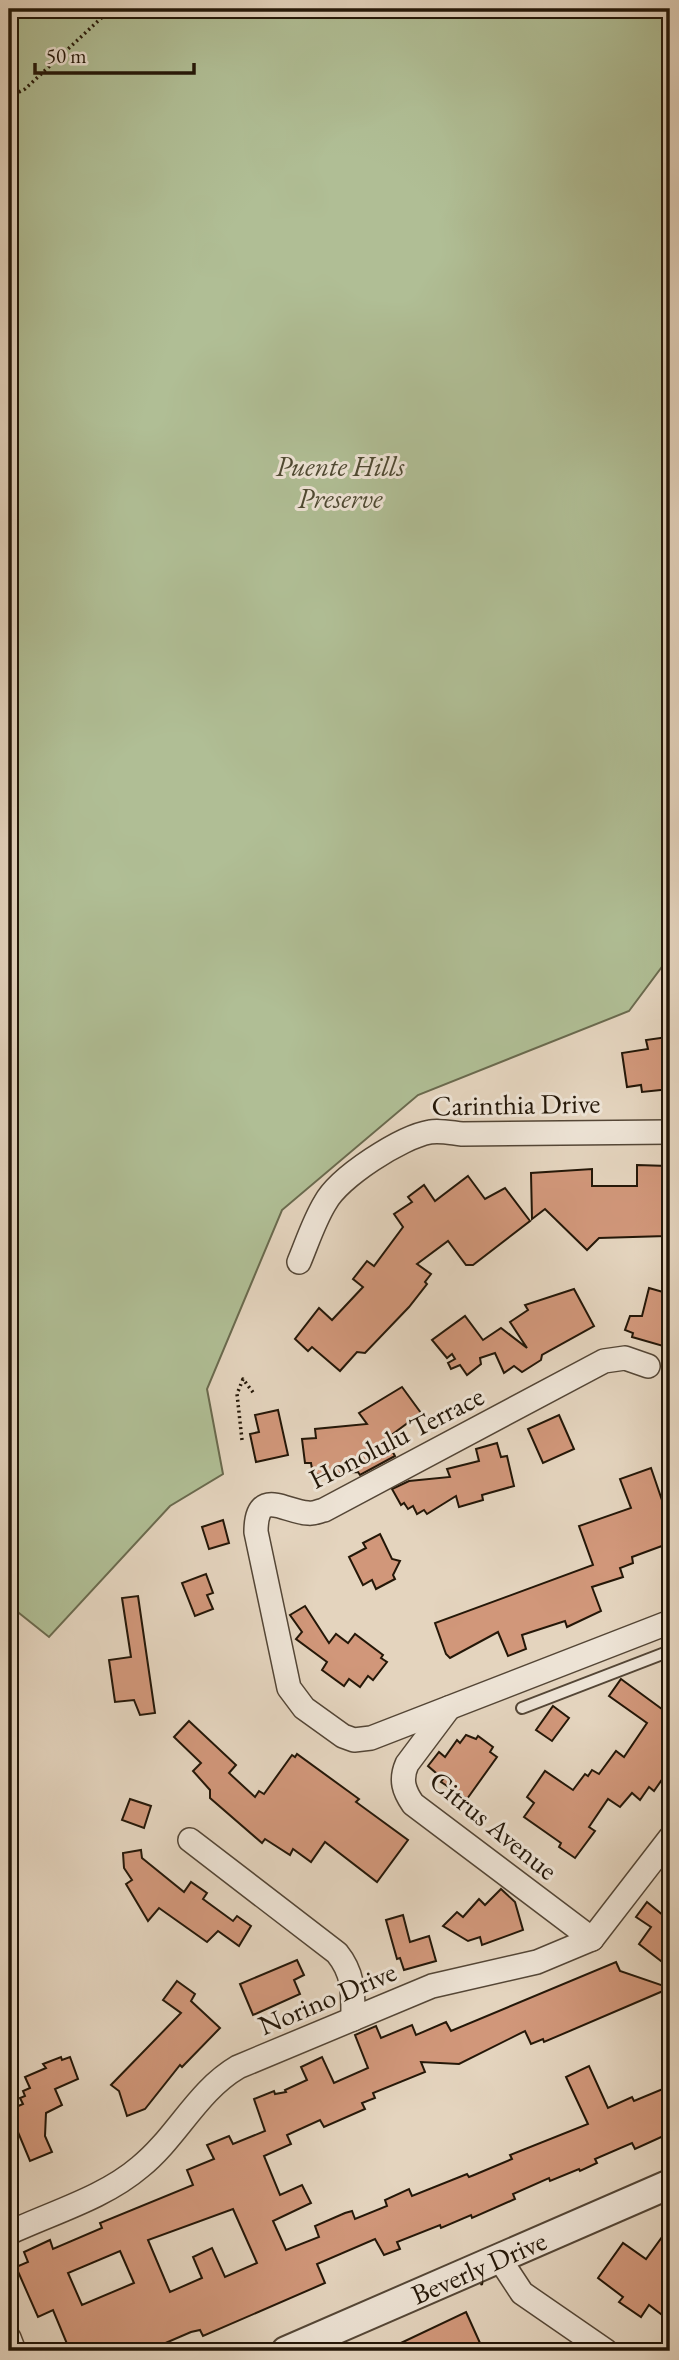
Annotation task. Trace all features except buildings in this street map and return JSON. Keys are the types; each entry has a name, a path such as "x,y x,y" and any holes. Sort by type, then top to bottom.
{"street":[{"name":"Carinthia Drive","path":"299,1262 325,1201 334,1191 367,1164 418,1135 433,1131 462,1134 670,1132"},
{"name":"Honolulu Terrace","path":"648,1366 625,1358 604,1361 324,1510 305,1513 274,1503 262,1509 256,1532 289,1688 297,1701 343,1736 354,1740 372,1738 670,1622"},
{"name":"Citrus Avenue","path":"449,1708 407,1764 402,1774 406,1794 413,1804 592,1939"},
{"name":"Norino Drive","path":"9,2233 108,2187 138,2169 167,2141 210,2086 224,2076 432,1986 537,1962 592,1939 670,1838"},
{"path":"190,1840 337,1953 347,1966 353,1981 353,2018"},
{"name":"Beverly Drive","path":"286,2351 329,2343 499,2258 670,2184"},
{"path":"499,2258 522,2293 607,2351"},
{"path":"9,2338 14,2351"}],"lane":[{"path":"522,1709 670,1650"}],"path":[{"path":"9,97 25,89 111,9"},
{"path":"541,9 586,15 607,9"},
{"path":"242,1440 237,1394 243,1379 255,1395"}],"green space":[{"name":"Puente Hills Preserve","path":"9,9 670,9 670,956 629,1011 418,1095 282,1210 207,1389 223,1474 170,1506 49,1637 9,1605"}]}
